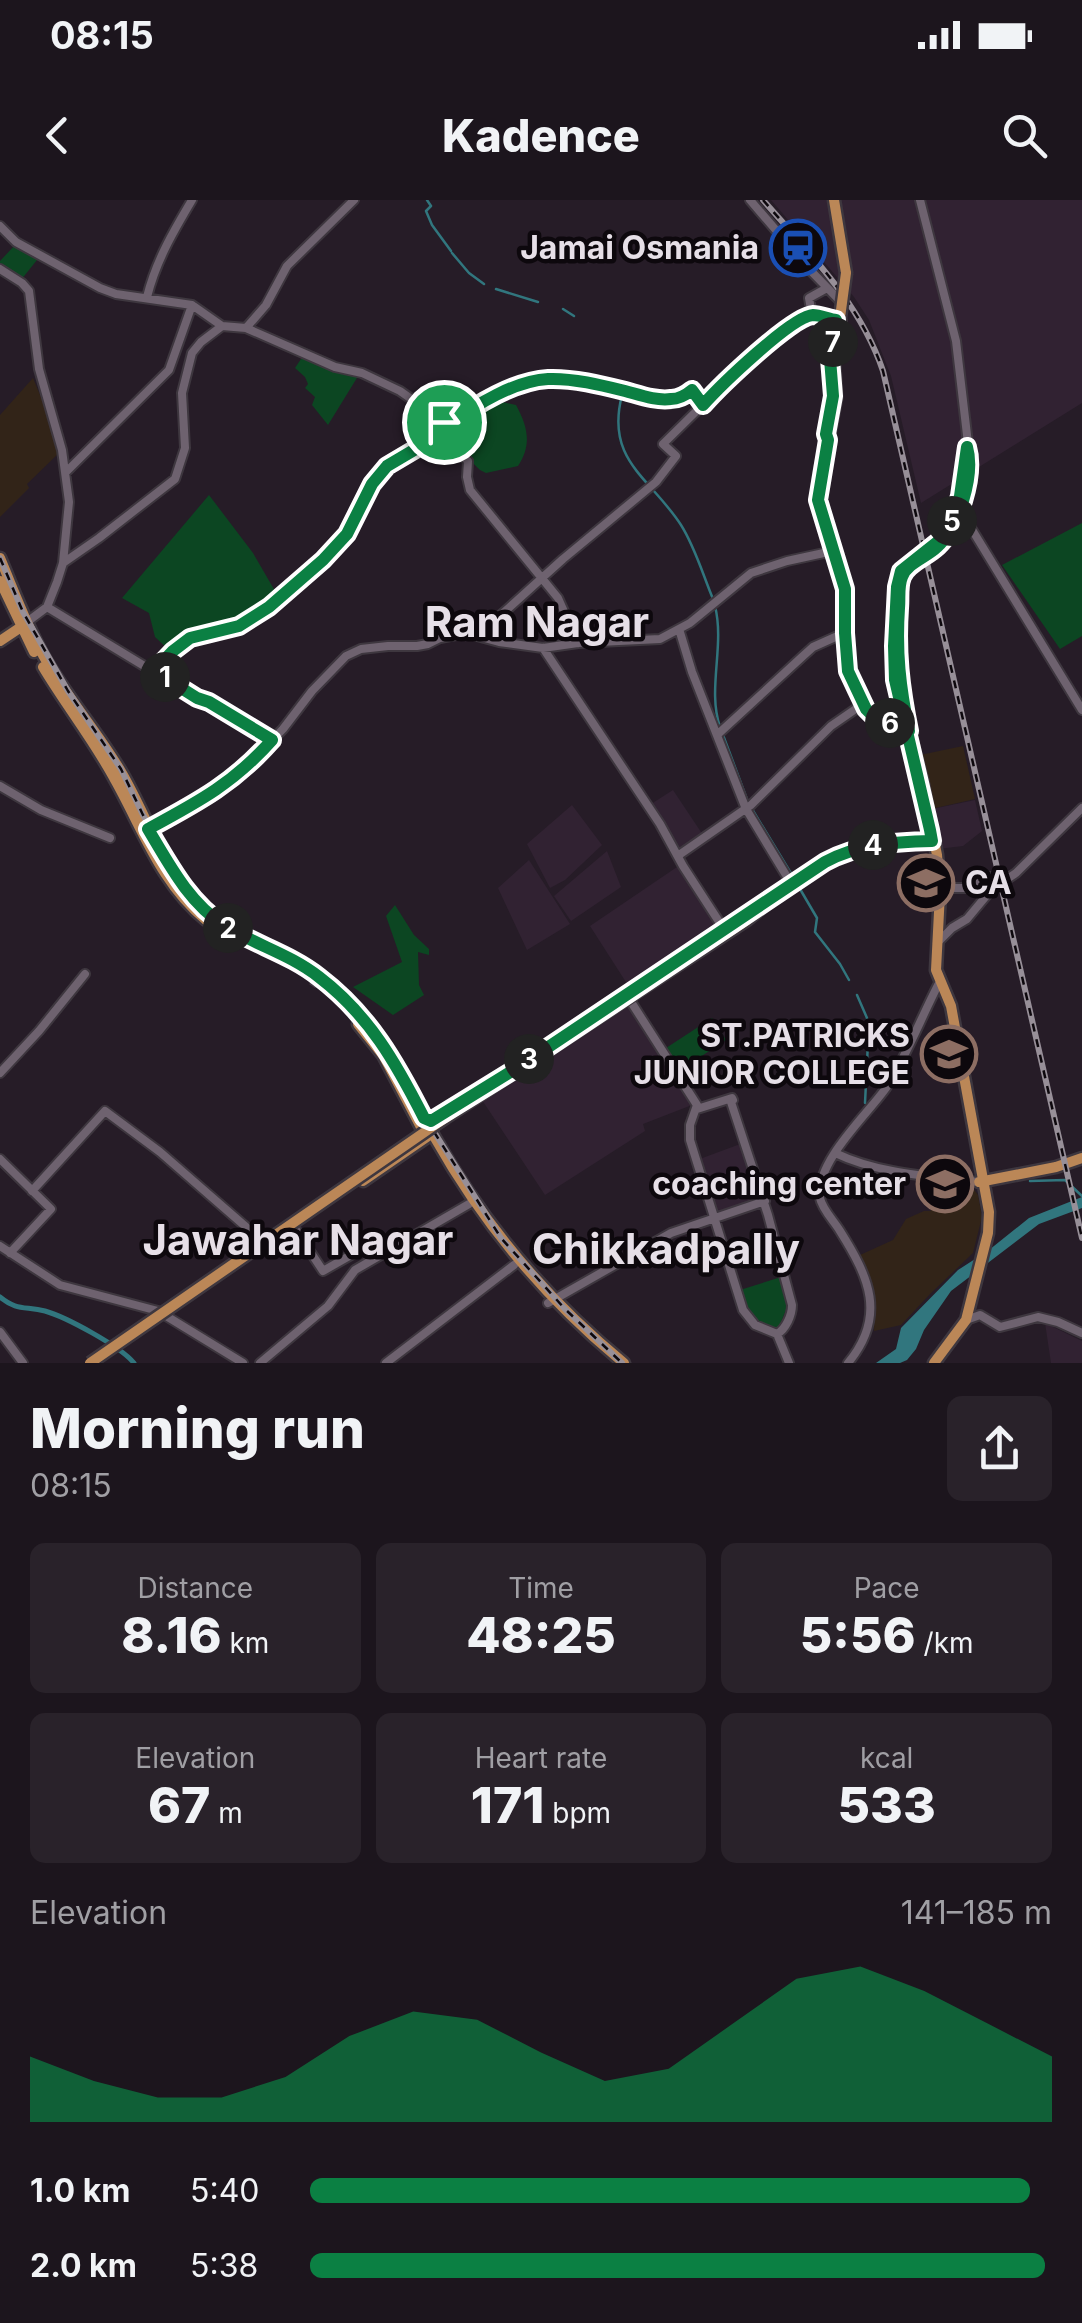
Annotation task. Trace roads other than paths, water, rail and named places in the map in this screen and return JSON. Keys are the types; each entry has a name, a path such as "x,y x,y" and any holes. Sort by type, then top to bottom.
{"main road":[{"path":"834,200 846,274 834,362 836,398 818,500 844,584 848,671 862,707"},
{"path":"0,558 32,641 110,771 134,821 161,858 206,912 243,939 302,968 376,1032 390,1053 424,1133 492,1228 551,1300"},
{"path":"0,581 25,621"},
{"path":"844,584 842,634 847,676 862,707 904,730 933,843 940,888 932,965 949,1013 987,1218 983,1247"},
{"path":"0,639 25,621"},
{"path":"47,667 124,776 161,858"},
{"path":"92,1363 408,1147 711,948 777,894 825,862 853,851 900,842 933,843"},
{"path":"932,1363 962,1321 990,1225 950,1006 936,970 933,843"},
{"path":"216,1276 262,1240 827,864 853,851"},
{"path":"92,1363 432,1127 747,920 777,894"},
{"path":"628,998 711,948"},
{"path":"986,1195 990,1185 1008,1178 1082,1159"},
{"path":"450,1169 485,1228 514,1264 621,1363"},
{"path":"980,1181 1041,1171"},
{"path":"92,1363 294,1227 337,1193"},
{"path":"932,1363 966,1320 973,1283"}],"street":[{"path":"147,297 169,237 192,200"},
{"path":"246,328 266,305 287,266 354,200"},
{"path":"750,200 845,306 830,359 833,396 826,434 829,438"},
{"path":"904,730 894,672 894,622 901,576 903,568 944,536 957,515 967,447 956,342 920,200"},
{"path":"0,226 16,242 100,288 192,306 222,326 246,328 335,367 369,376 451,424 465,411 509,387 552,379 658,399 675,400 692,390 703,405"},
{"path":"0,269 28,290 39,369 62,450 69,502 62,562 47,606 25,621"},
{"path":"812,315 809,298 826,288"},
{"path":"66,472 168,370 192,306"},
{"path":"148,829 197,803 249,764 346,656 362,649 428,644 488,625 656,482 676,456 663,444 795,321 812,315 839,321"},
{"path":"62,562 114,527 177,476 185,448 182,393 192,353 222,326"},
{"path":"154,671 190,638 239,626 269,607 347,534 372,484 387,466 414,450 444,422"},
{"path":"434,432 468,461 470,490 558,598 578,644"},
{"path":"957,515 968,522 1082,707"},
{"path":"957,515 970,521 989,550 1082,707"},
{"path":"466,633 543,648 660,639 708,609 756,570 833,551"},
{"path":"47,606 272,740"},
{"path":"678,629 748,807 792,885"},
{"path":"721,732 802,656 842,634"},
{"path":"543,648 728,933"},
{"path":"681,859 748,807 832,726 862,707"},
{"path":"0,786 41,810 110,838"},
{"path":"935,944 967,919 997,883 1016,873 1082,808"},
{"path":"940,888 970,888 990,877 997,883"},
{"path":"0,1073 85,974"},
{"path":"848,1363 869,1326 871,1296 852,1250 820,1197 821,1189 835,1153 887,1086 938,985"},
{"path":"628,998 697,1105 690,1140 744,1310 757,1327 779,1338"},
{"path":"696,1108 731,1098 784,1272 792,1311 779,1338 787,1363"},
{"path":"32,1191 105,1112 160,1152 262,1240"},
{"path":"835,1153 857,1164 888,1171 980,1181"},
{"path":"0,1159 50,1209 10,1253"},
{"path":"551,1300 671,1233 764,1201"},
{"path":"260,1363 328,1306 355,1270 469,1204"},
{"path":"294,1227 323,1271 358,1251"},
{"path":"0,1246 60,1285 162,1313 244,1363"},
{"path":"386,1363 514,1264"},
{"path":"966,1320 980,1315 994,1326 1006,1326 1038,1317 1082,1333"},
{"path":"0,1332 23,1363"}],"water":[{"path":"1082,1197 1082,1208 1039,1224 951,1291 907,1360 876,1363 896,1349 901,1328 958,1270 1029,1218"}],"waterway":[{"path":"427,200 431,206 426,211 432,225 451,251"},
{"path":"452,253 484,284"},
{"path":"496,289 538,302"},
{"path":"563,309 574,316"},
{"path":"622,395 618,418 625,452 681,525 713,599"},
{"path":"715,606 715,698 720,727"},
{"path":"723,735 748,802"},
{"path":"752,809 792,875"},
{"path":"800,889 817,918 815,932 849,980"},
{"path":"857,995 867,1018 865,1103"},
{"path":"1030,1181 1065,1180 1082,1196"},
{"path":"0,1297 79,1326 134,1363"}],"tunnel":[{"path":"312,980 318,984"}],"railway":[{"path":"763,200 847,301 883,371 1082,1238"},
{"path":"0,558 23,612 68,691 121,769 143,815 192,897 227,926 297,963 341,997 383,1041 424,1116 501,1238 565,1309 622,1363"}],"place":[{"name":"Jamai Osmania","path":"798,248"},
{"name":"CA","path":"926,883"},
{"name":"ST.PATRICKS JUNIOR COLLEGE","path":"949,1054"},
{"name":"coaching center","path":"945,1184"}],"district":[{"name":"Ram Nagar","path":"537,622"},
{"name":"Jawahar Nagar","path":"298,1240"},
{"name":"Chikkadpally","path":"666,1249"}]}
